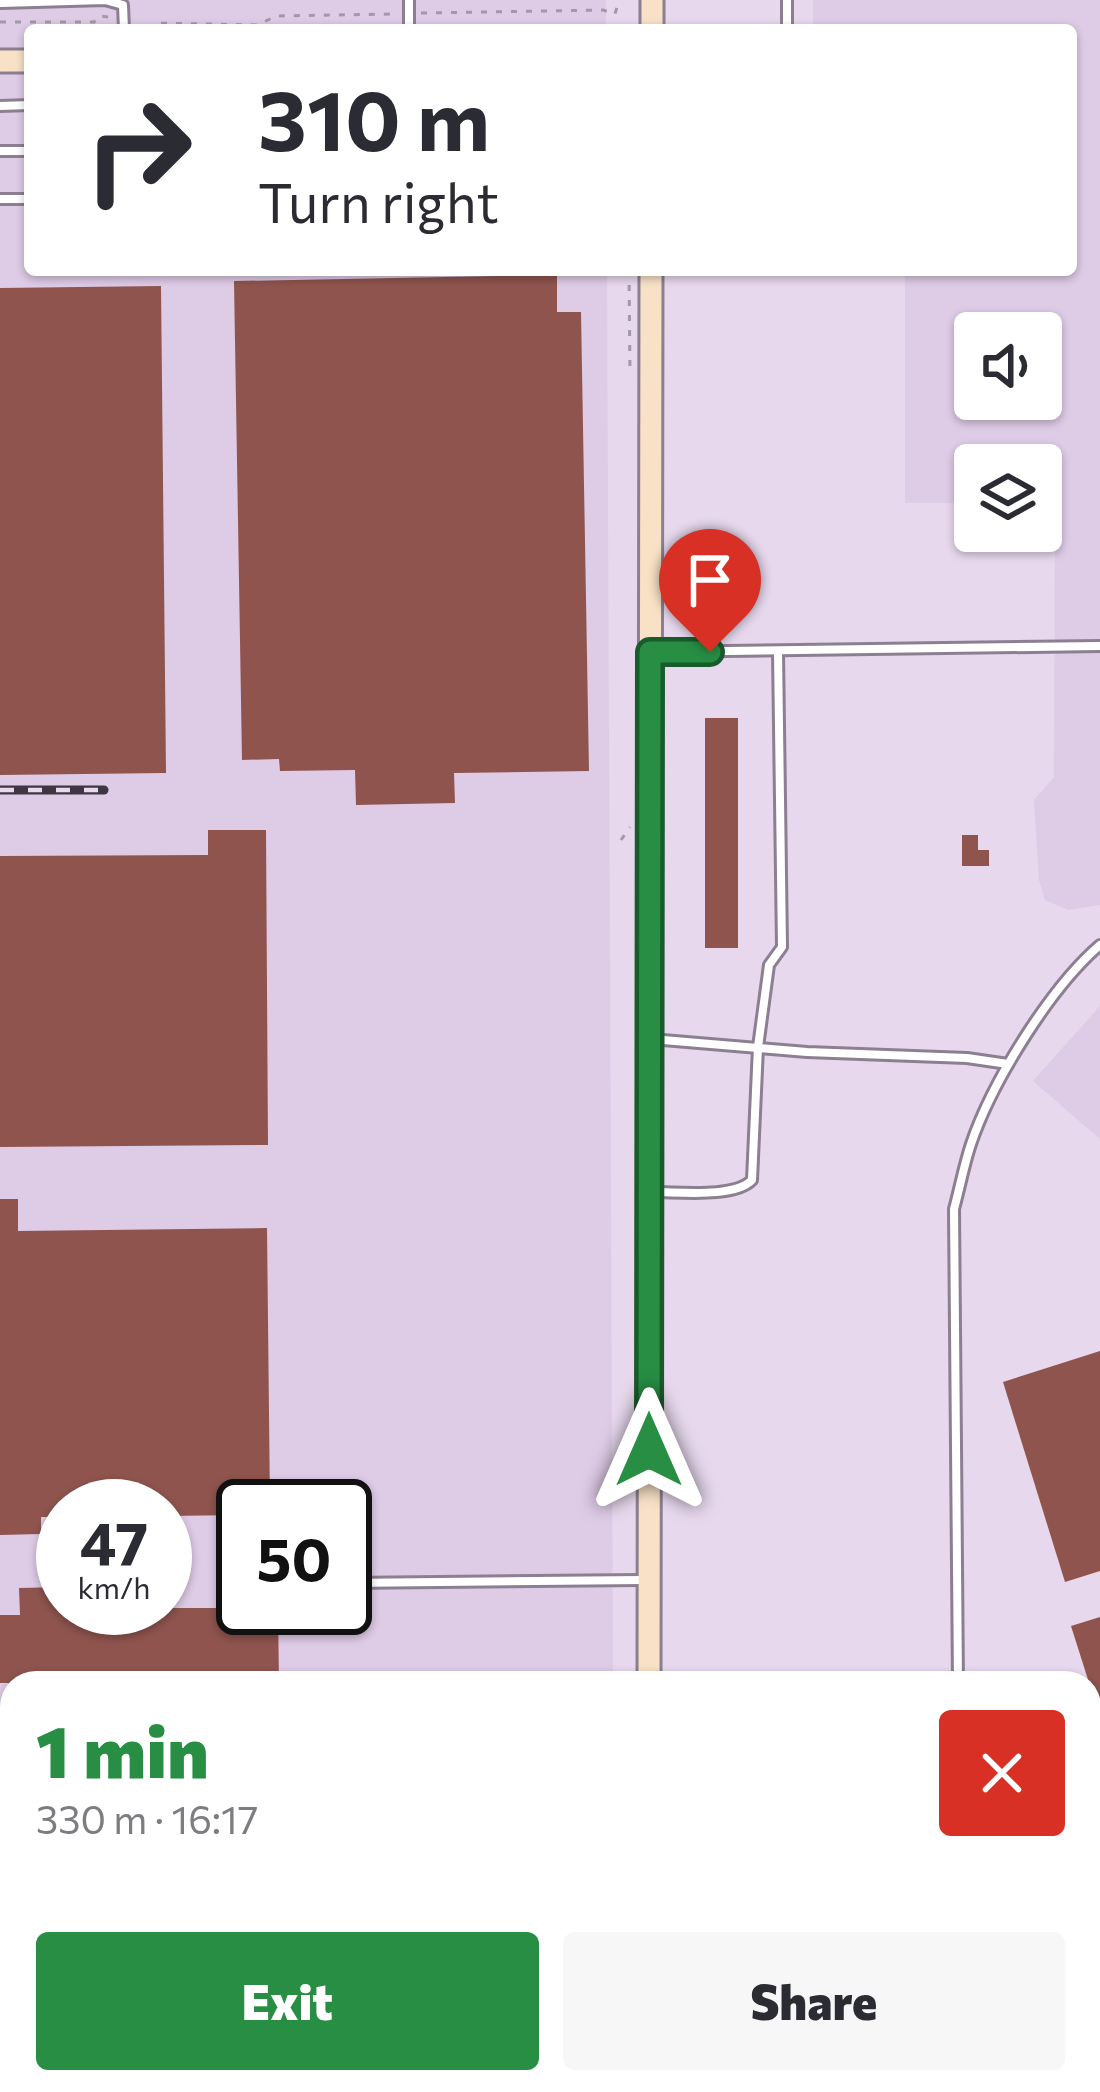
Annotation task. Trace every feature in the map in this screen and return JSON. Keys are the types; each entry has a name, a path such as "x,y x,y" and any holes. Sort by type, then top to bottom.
{"main road":[{"path":"649,1671 651,276"}],"lane":[{"path":"409,0 409,24"},
{"path":"0,3 124,3 124,24"},
{"path":"650,652 1100,646"},
{"path":"649,1192 745,1188 752,1180 758,1047 769,965 782,947 778,652"},
{"path":"958,1671 954,1209 971,1142 1008,1064 1056,996 1100,945"},
{"path":"650,1039 1008,1064"},
{"path":"372,1582 649,1580"}],"path":[{"path":"260,24 276,16 603,10 615,14 619,0"},
{"path":"0,22 94,22 100,16 124,24 223,24"}],"shaded area":[{"path":"0,0 606,0 606,24 24,24 24,276 607,276 613,1671 0,1671"},
{"path":"813,0 1100,0 1100,905 1068,910 1045,900 1039,880 1034,800 1054,777 1055,552 1062,552 1062,444 954,444 954,503 905,503 905,276 1077,276 1077,24 813,24"},
{"path":"1100,1006 1100,1139 1033,1081"}],"building":[{"path":"557,276 557,312 581,312 589,771 454,773 455,803 356,805 355,770 280,771 279,759 242,760 234,281"},
{"path":"161,286 166,773 0,775 0,288"},
{"path":"705,718 738,718 738,948 705,948"},
{"path":"208,830 266,830 268,1145 0,1147 0,856 208,855"},
{"path":"962,835 978,835 978,850 989,850 989,866 962,866"},
{"path":"0,1199 18,1199 18,1231 267,1228 270,1479 216,1479 216,1515 192,1516 192,1479 36,1479 36,1534 0,1535"},
{"path":"1100,1351 1100,1571 1065,1582 1003,1382"},
{"path":"19,1588 36,1588 36,1635 192,1635 192,1608 216,1608 216,1635 278,1635 279,1671 0,1671 0,1615 20,1615"},
{"path":"1100,1617 1100,1671 1085,1671 1071,1626"}],"railway":[{"path":"0,790 104,790"}],"route":[{"path":"649,1450 650,652 710,652"}]}
